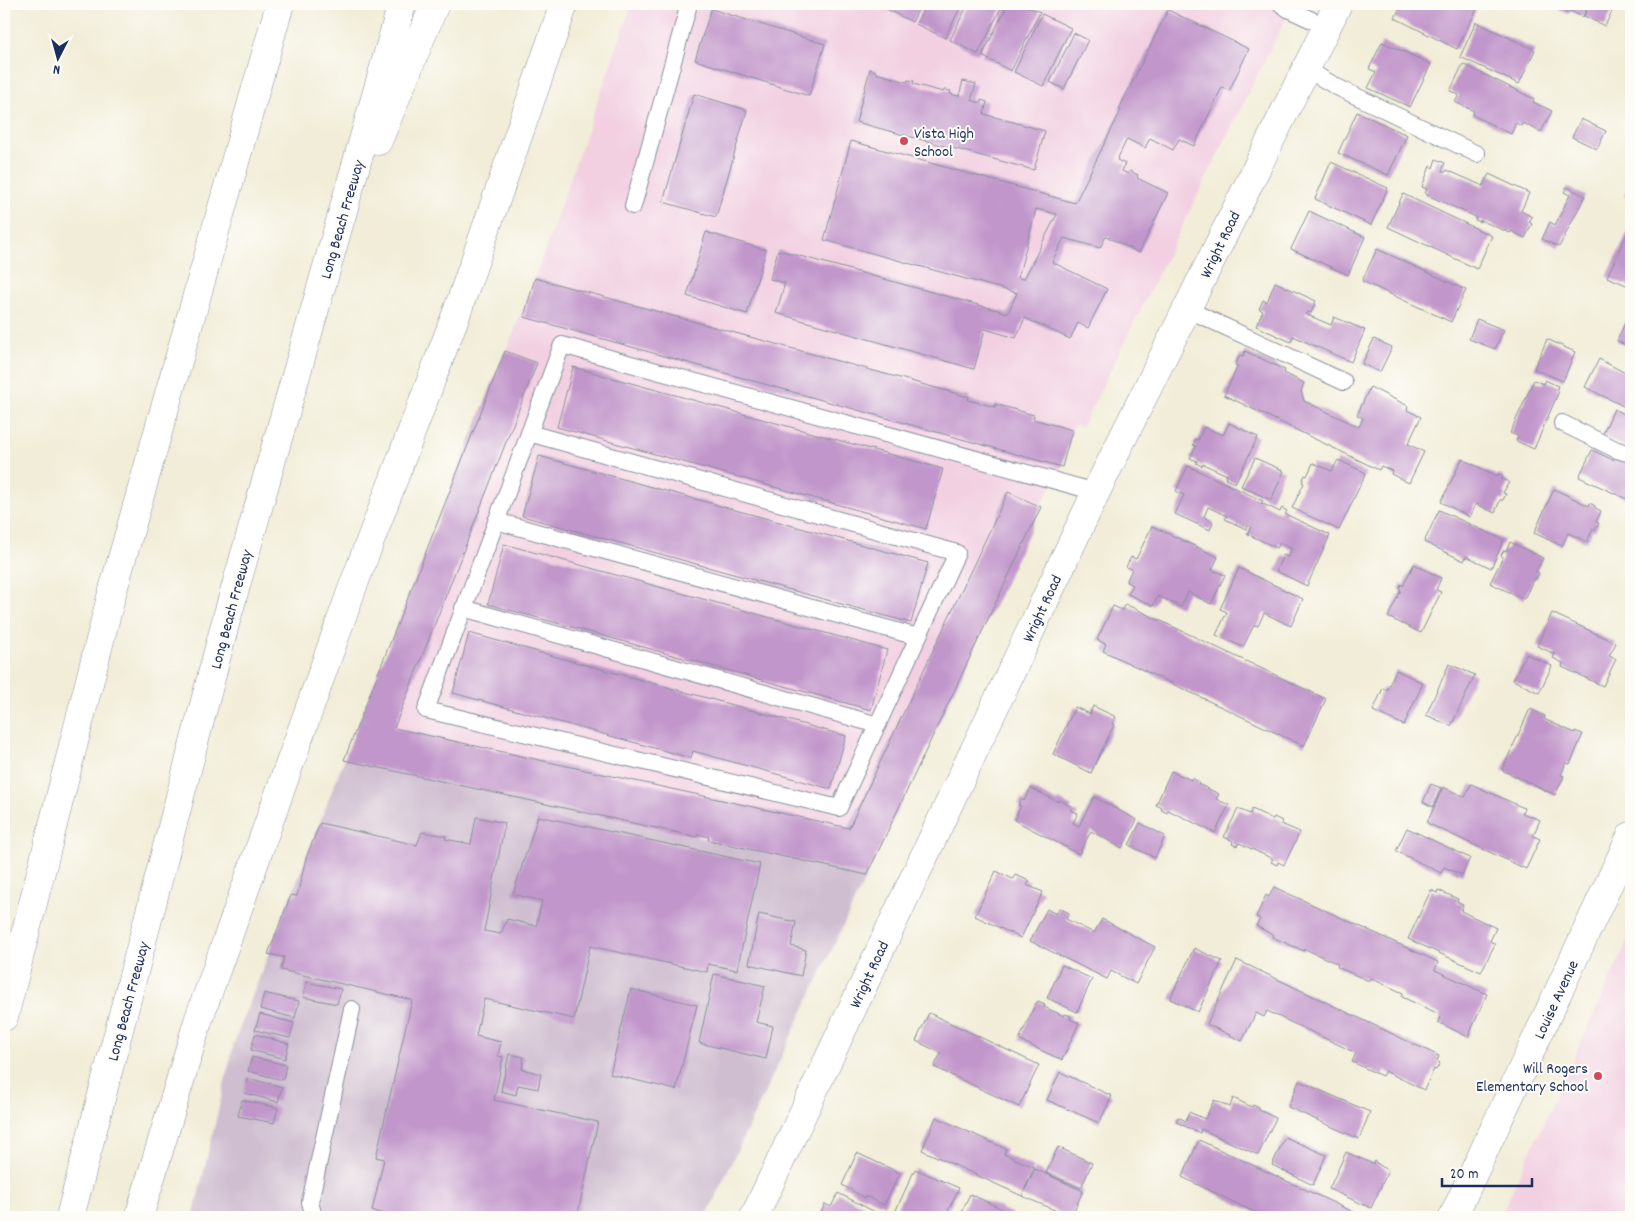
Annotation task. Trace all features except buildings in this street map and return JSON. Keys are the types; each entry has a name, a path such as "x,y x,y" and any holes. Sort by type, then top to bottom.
{"main road":[{"name":"Long Beach Freeway","path":"70,1217 227,617 402,4"},
{"path":"331,256 435,4"},
{"path":"140,1217 198,1021 352,589 457,312 520,126 564,4"},
{"path":"4,1017 111,597 279,7"},
{"name":"Wright Road","path":"754,1217 1096,492 1333,16"},
{"name":"Louise Avenue","path":"1453,1217 1631,836"}],"lane":[{"path":"633,206 689,4"},
{"path":"1281,4 1288,9 1333,16"},
{"path":"1306,69 1337,87 1477,154"},
{"path":"1187,309 1344,382"},
{"path":"529,433 957,553 839,808 426,710 463,608 562,345 1096,492"},
{"path":"1562,423 1617,450 1631,454"},
{"path":"496,521 918,637"},
{"path":"463,608 878,725"},
{"path":"314,1217 310,1202 352,1008"}],"shaded area":[{"path":"632,4 1293,4 1082,427 1073,425 1062,467 1040,507 867,875 344,760 535,278"},
{"path":"344,760 867,875 706,1217 193,1217 234,1043"},
{"name":"Will Rogers Elementary School","path":"1631,934 1631,1217 1500,1217"}],"place":[{"name":"Vista High School","path":"904,141"},
{"name":"Will Rogers Elementary School","path":"1598,1076"}]}
